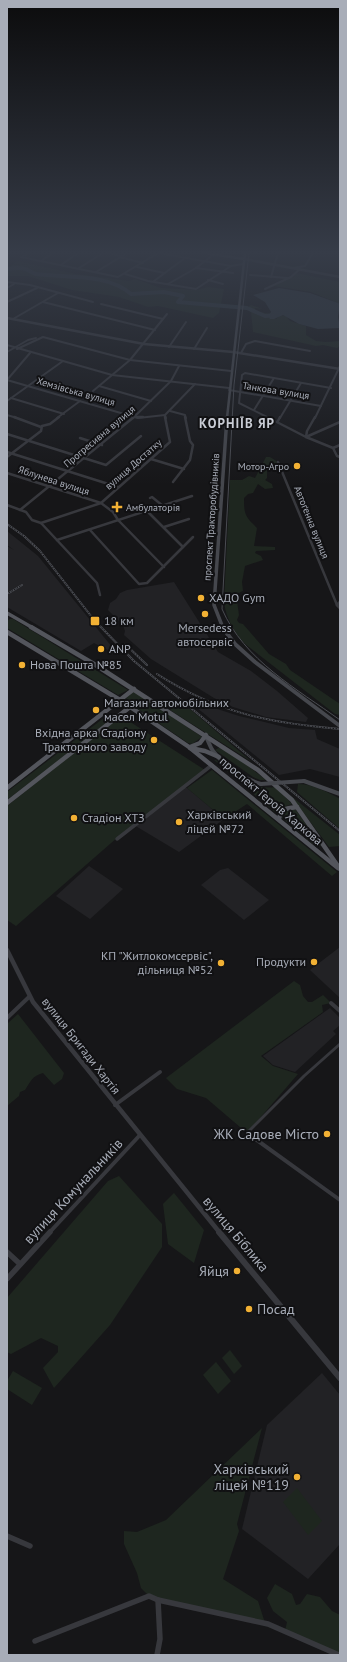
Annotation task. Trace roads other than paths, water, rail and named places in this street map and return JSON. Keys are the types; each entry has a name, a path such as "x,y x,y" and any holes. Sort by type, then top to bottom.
{"main road":[{"name":"проспект Тракторобудівників","path":"237,331 229,389 213,594 217,616 228,636 246,654 340,726"},
{"name":"проспект Героїв Харкова","path":"8,616 134,689 258,770 283,792 297,807 340,869"},
{"name":"проспект Героїв Харкова","path":"7,632 120,700 189,747 308,845 340,869"},
{"path":"7,788 134,689"},
{"path":"7,803 130,707"},
{"path":"189,747 199,744 204,740 206,735"},
{"path":"206,735 212,749 219,757"},
{"path":"189,747 205,751 219,757 248,778 261,784 304,781 340,794"},
{"path":"279,820 280,814 284,809 297,807"},
{"path":"308,845 319,848 323,843"}],"street":[{"path":"74,331 144,344 234,352 339,369"},
{"path":"93,391 130,360 155,331"},
{"path":"169,347 180,331"},
{"path":"194,349 205,331"},
{"path":"7,352 44,336 130,360 231,371"},
{"path":"241,354 248,342 255,341 310,351"},
{"name":"Танкова вулиця","path":"7,345 112,374 229,389 321,406"},
{"path":"7,380 30,352"},
{"path":"7,401 63,361"},
{"name":"Прогресивна вулиця","path":"20,510 135,417 171,381 179,366"},
{"path":"306,437 307,431 331,388 340,366"},
{"path":"331,388 247,373 242,375 239,403 278,421 306,437 333,448 340,458"},
{"path":"254,410 274,378"},
{"name":"Хемзівська вулиця","path":"7,380 135,417 165,416"},
{"path":"278,421 301,383"},
{"path":"165,416 195,384"},
{"path":"99,386 151,401"},
{"path":"11,398 64,414"},
{"path":"7,416 41,427 50,424 80,401"},
{"path":"170,411 185,415 190,441 194,445 190,460 173,482"},
{"name":"вулиця Достатку","path":"41,523 101,503 170,442 165,416"},
{"path":"306,437 340,422"},
{"path":"7,457 41,431 41,427"},
{"path":"7,434 84,459 108,464 141,436"},
{"path":"80,438 102,445"},
{"path":"333,448 340,445"},
{"path":"7,452 118,488"},
{"path":"151,459 184,468"},
{"name":"Автоґенна вулиця","path":"278,462 339,605"},
{"name":"Яблунева вулиця","path":"7,473 101,503 113,512 118,520 164,567"},
{"path":"57,540 192,496"},
{"path":"150,498 152,497 162,506"},
{"path":"7,505 26,512 32,520 41,523 97,583 100,595"},
{"path":"147,511 164,527 182,548"},
{"path":"164,527 189,519"},
{"path":"90,530 139,584 147,583 193,537"},
{"path":"117,839 212,765"},
{"name":"вулиця Бригади Хартія","path":"7,950 29,997 115,1105 160,1072"},
{"path":"7,1018 29,997"},
{"path":"331,1003 340,1011"},
{"path":"340,1044 304,1076 247,1133 340,1200"},
{"name":"вулиця Біблика","path":"115,1105 340,1378"},
{"name":"вулиця Комунальників","path":"7,1279 140,1135"},
{"path":"7,1252 20,1264"},
{"path":"7,1536 30,1546"},
{"path":"35,1641 149,1596 158,1600 268,1624 339,1655"},
{"path":"157,1655 160,1639 158,1600"}],"tram line":[{"path":"240,331 234,385 222,609 244,644 258,658 290,685 340,720"}],"railway":[{"path":"7,524 24,536 40,551 95,621 134,661 340,831"},
{"path":"9,593 22,585"},
{"path":"125,644 147,665"},
{"path":"157,674 201,698 245,714 314,727 340,729"}],"place":[{"name":"Мотор-Агро","path":"297,466"},
{"name":"Амбулаторія","path":"117,507"},
{"name":"ХАДО Gym","path":"201,598"},
{"name":"Mersedess автосервіс","path":"205,614"},
{"name":"18 км","path":"95,621"},
{"name":"ANP","path":"101,649"},
{"name":"Нова Пошта №85","path":"22,665"},
{"name":"Магазин автомобільних масел Motul","path":"96,710"},
{"name":"Вхідна арка Стадіону Тракторного заводу","path":"154,740"},
{"name":"Стадіон ХТЗ","path":"74,818"},
{"name":"Харківський ліцей №72","path":"179,822"},
{"name":"Продукти","path":"314,962"},
{"name":"КП \"Житлокомсервіс\", дільниця №52","path":"221,963"},
{"name":"ЖК Садове Місто","path":"327,1134"},
{"name":"Яйця","path":"237,1271"},
{"name":"Посад","path":"249,1309"},
{"name":"Харківський ліцей №119","path":"297,1477"}],"district":[{"name":"КОРНІЇВ ЯР","path":"237,423"}]}
